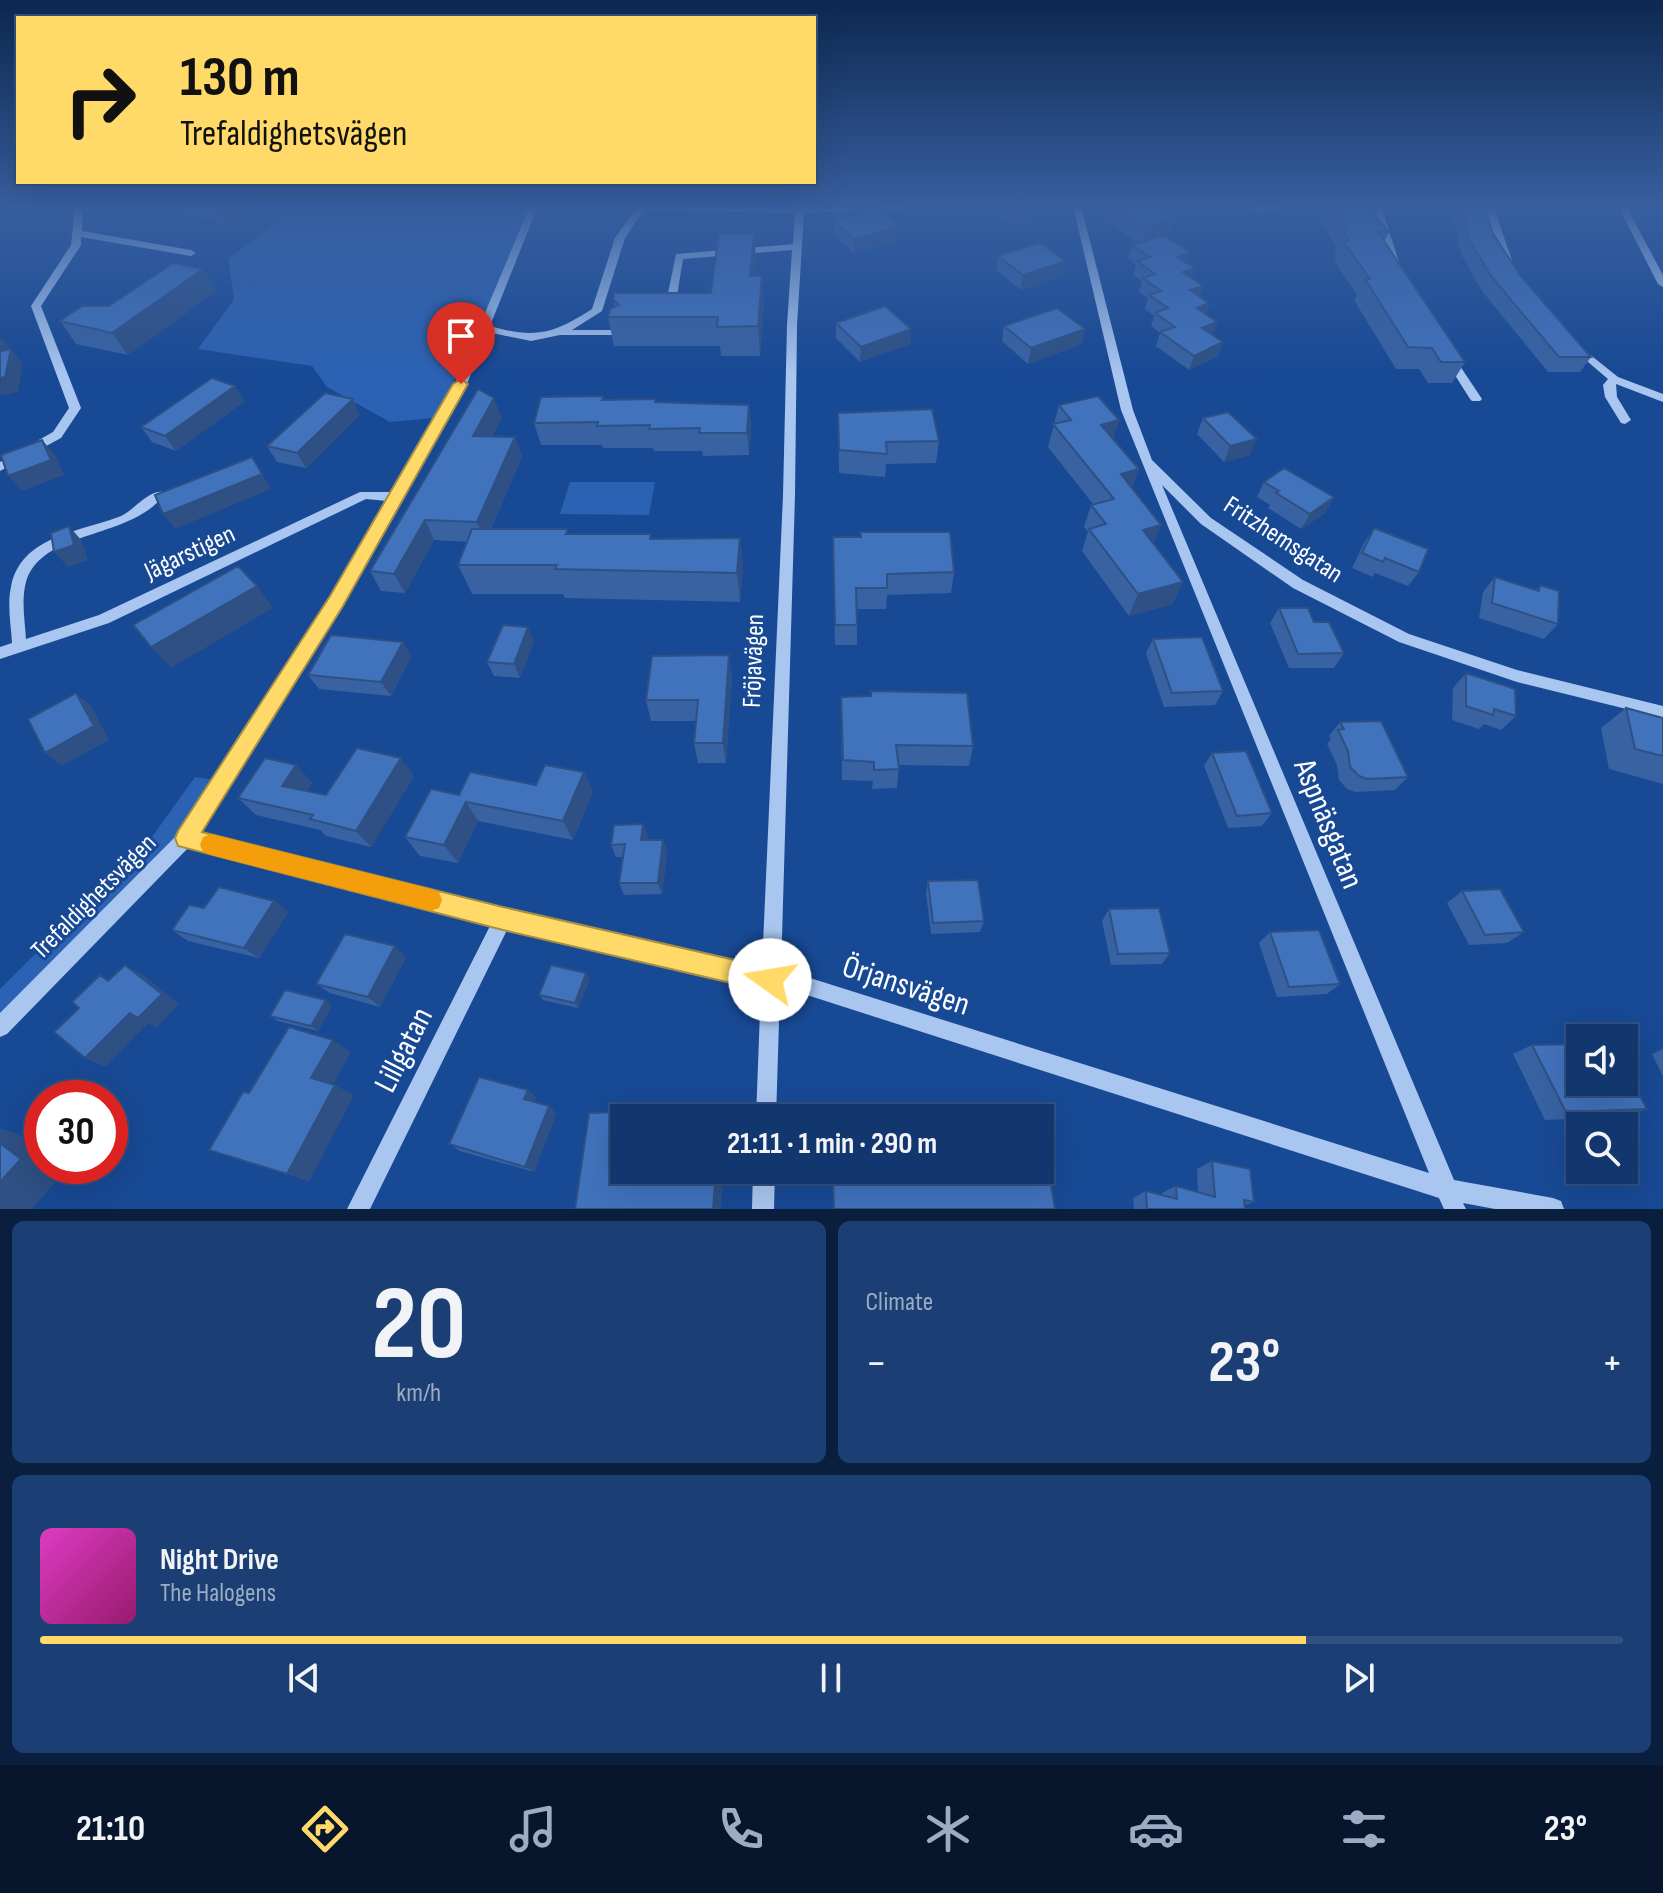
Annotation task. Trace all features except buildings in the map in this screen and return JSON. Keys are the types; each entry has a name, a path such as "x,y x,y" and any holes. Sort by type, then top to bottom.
{"street":[{"path":"0,467 57,435 75,408 36,306 65,262"},
{"name":"Trefaldighetsvägen","path":"0,1027 186,838 336,601 461,384 511,262"},
{"path":"563,333 597,311 612,262"},
{"path":"669,312 678,262"},
{"name":"Fröjavägen","path":"766,1104 795,262"},
{"name":"Fritzhemsgatan","path":"1091,262 1127,410 1147,462 1206,521 1298,584 1404,638 1517,676 1663,712"},
{"path":"1395,262 1397,268"},
{"path":"1508,262 1515,284"},
{"path":"1650,262 1662,286"},
{"path":"484,328 522,339 563,333 617,333"},
{"path":"1565,336 1614,379 1663,398"},
{"path":"1445,351 1476,399"},
{"path":"1614,379 1609,385 1611,397 1625,420"},
{"name":"Aspnäsgatan","path":"1147,462 1455,1209"},
{"path":"19,647 18,586 21,576 42,551 61,539 127,519 158,495"},
{"name":"Jägarstigen","path":"0,653 104,619 364,495 397,497"},
{"name":"Örjansvägen","path":"186,838 503,918 810,987 1446,1189 1553,1209"},
{"name":"Lillgatan","path":"358,1209 503,918"},
{"path":"763,1209 764,1184"}],"shaded area":[{"path":"229,262 507,262 467,358 433,418 390,422 327,387 312,366 198,349 234,299"},
{"path":"570,482 655,482 649,515 560,514"},
{"path":"195,777 220,781 186,838 0,1027 0,989 149,841"}],"slow traffic":[{"path":"211,845 431,900"}],"route":[{"path":"461,384 336,601 186,838 503,918 770,980"}]}
